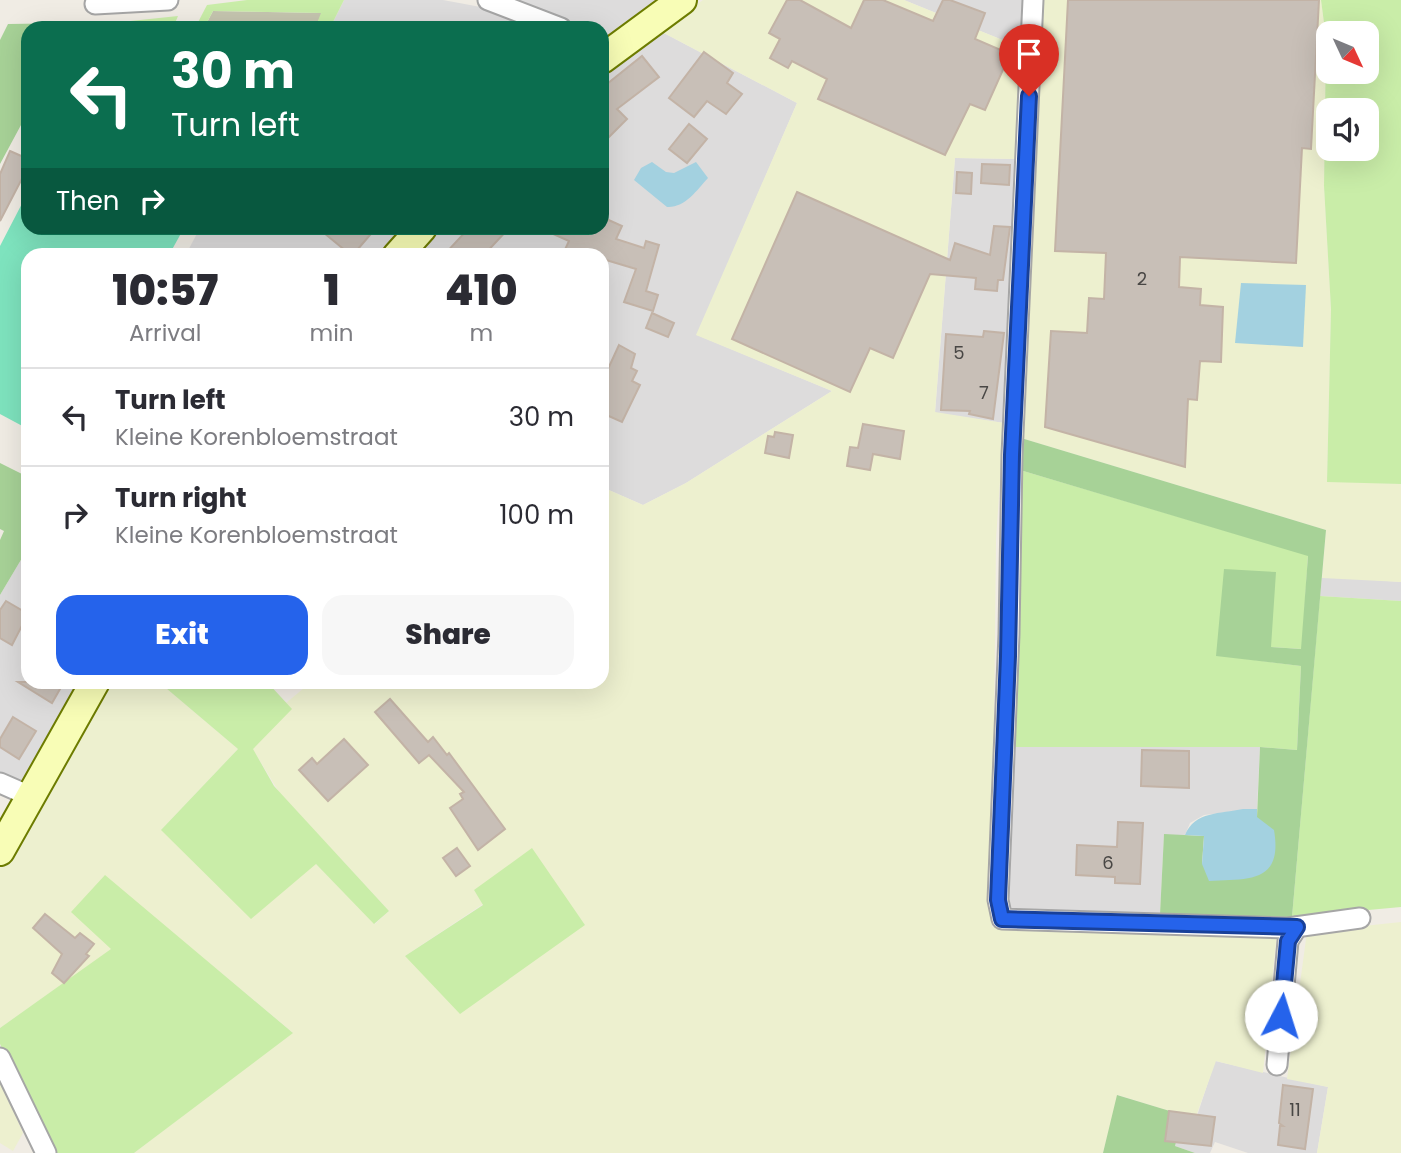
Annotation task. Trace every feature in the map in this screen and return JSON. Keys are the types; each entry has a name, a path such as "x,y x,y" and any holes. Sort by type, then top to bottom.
{"street":[{"path":"95,4 168,0"},
{"path":"488,0 544,21"},
{"path":"609,51 682,0"},
{"path":"1033,0 1012,455 998,900 1002,919 1297,927 1360,918"},
{"path":"0,851 91,689"},
{"path":"0,783 32,796"},
{"path":"1276,1065 1288,941 1297,927"},
{"path":"0,1058 46,1153"}],"shaded area":[{"path":"344,0 443,0 486,8 519,21 334,21"},
{"path":"502,0 660,0 609,38 609,21 560,21"},
{"path":"703,0 904,0 1022,48 1017,159 955,158 935,412 1004,423 996,539 992,927 1277,931 1263,1073 1216,1061 1195,1119 1118,1095 1103,1153 134,1153 292,1032 105,876 112,949 0,1028 0,868 106,689 167,689 238,749 162,829 316,864 375,924 389,911 279,792 252,748 291,709 286,703 303,689 609,689 609,490 643,505 686,483 832,391 696,335 797,103 660,31","holes":["474,890 563,895 585,925 405,956 483,904"]},
{"path":"904,0 1024,0 1022,48"},
{"path":"1040,0 1321,0 1324,21 1316,21 1316,84 1325,84 1325,98 1316,98 1316,161 1324,161 1331,309 1327,481 1401,484 1401,582 1322,578 1326,530 1021,438"},
{"path":"213,11 322,13 318,21 208,21"},
{"path":"660,31 797,103 697,335 832,391 686,483 643,505 609,490 609,248 419,248 431,235 609,235 609,71"},
{"path":"955,158 1017,159 1004,423 935,413"},
{"path":"196,235 403,235 390,248 189,248"},
{"path":"21,560 21,689 83,689 29,785 0,773 0,595"},
{"path":"1322,578 1401,582 1401,601 1320,596"},
{"path":"1014,747 1260,747 1257,809 1204,815 1190,823 1185,835 1164,835 1160,914 1008,911"},
{"path":"1401,922 1401,1153 1317,1153 1328,1087 1287,1079 1307,932"},
{"path":"1215,1061 1328,1087 1317,1153 1248,1153 1215,1142 1210,1153 1195,1153 1175,1146 1183,1115 1196,1119"},
{"path":"0,1080 23,1133 13,1151 0,1143"}],"green space":[{"path":"247,0 344,0 334,21 318,21 321,13 213,11 208,21 199,21 207,5"},
{"path":"1321,0 1401,0 1401,484 1327,482 1331,309 1324,161 1379,161 1379,98 1325,98 1325,84 1379,84 1379,21 1324,21"},
{"path":"178,16 176,21 130,21"},
{"path":"8,24 21,24 21,125 0,164 0,40"},
{"path":"21,206 21,235 180,235 173,248 21,248 21,425 0,414 0,246"},
{"path":"1021,438 1326,530 1292,917 1160,914 1164,834 1204,836 1202,864 1257,817 1260,747 1297,750 1301,666 1216,656 1224,569 1276,572 1271,647 1301,649 1308,556 1020,470"},
{"path":"0,463 21,474 21,560 0,595 0,540 4,531 0,529"},
{"path":"1020,470 1308,555 1302,649 1271,647 1216,655 1301,666 1297,750 1260,747 1014,747"},
{"path":"1320,596 1401,601 1401,907 1292,917"},
{"path":"167,689 274,689 292,709 253,749 274,786 389,911 374,924 316,864 251,919 161,830 238,749"},
{"path":"532,848 585,925 460,1014 405,956 483,905 474,890"},
{"path":"105,875 293,1033 134,1153 53,1153 0,1044 0,1028 111,949 71,912"},
{"path":"1117,1095 1183,1115 1175,1146 1195,1153 1103,1153"}],"water":[{"path":"652,162 666,172 674,173 696,162 708,178 685,201 667,207 634,180 641,168"},
{"path":"1241,283 1306,285 1303,347 1235,343"},
{"path":"1243,809 1257,809 1257,817 1274,830 1273,860 1268,869 1260,875 1237,880 1209,881 1202,864 1204,836 1185,835 1189,827 1202,818"}],"building":[{"path":"787,0 800,0 851,28 864,0 883,0 933,21 943,0 950,0 985,13 975,39 1010,54 985,110 970,104 945,155 818,99 827,79 792,61 788,68 770,58 780,39 769,33"},
{"path":"1068,0 1319,0 1311,149 1302,148 1296,263 1180,257 1179,287 1201,289 1200,305 1223,307 1221,362 1200,361 1197,400 1188,399 1185,467 1045,427 1051,331 1087,333 1089,298 1104,299 1106,253 1055,251"},
{"path":"704,52 733,73 727,83 742,94 726,114 707,101 694,117 669,98"},
{"path":"642,56 659,77 617,109 627,119 609,137 609,82"},
{"path":"689,124 707,139 687,163 669,149"},
{"path":"10,151 21,156 21,180 0,221 0,174"},
{"path":"982,164 1010,165 1009,185 981,183"},
{"path":"957,172 972,173 971,194 956,193"},
{"path":"797,192 950,260 955,243 990,255 994,226 1010,227 1003,280 998,280 997,291 975,289 976,278 930,274 893,358 870,348 850,392 732,339"},
{"path":"609,220 622,226 616,239 644,248 646,241 659,245 646,291 658,295 653,311 624,302 636,269 609,261 609,248 566,248 569,241 556,235 609,235"},
{"path":"326,235 370,235 359,248 342,248"},
{"path":"462,235 502,235 490,248 450,248"},
{"path":"652,313 674,323 668,337 646,328"},
{"path":"984,331 1004,333 993,419 969,414 970,411 941,410 946,334 983,337"},
{"path":"619,345 635,354 631,368 637,371 632,381 640,385 622,422 609,416 609,367"},
{"path":"863,424 904,431 900,459 873,454 870,470 847,466 850,447 858,448"},
{"path":"775,432 793,435 789,458 765,453 768,436 774,437"},
{"path":"6,601 21,610 21,628 12,645 0,638 0,610"},
{"path":"29,689 60,689 52,703"},
{"path":"390,699 428,742 433,737 447,755 449,753 505,829 478,850 450,808 463,799 460,794 464,792 429,755 419,763 375,712"},
{"path":"13,717 36,731 19,759 0,747 0,739"},
{"path":"344,739 368,765 328,801 299,770 312,758 317,764"},
{"path":"1142,750 1189,751 1189,788 1141,786"},
{"path":"1118,822 1143,823 1140,884 1115,883 1115,877 1076,875 1077,845 1117,847"},
{"path":"457,848 470,866 456,876 443,858"},
{"path":"45,914 75,938 80,933 94,944 86,954 89,956 64,983 52,973 62,954 33,928"},
{"path":"1283,1085 1313,1089 1305,1149 1278,1145 1280,1126 1283,1126 1279,1123"},
{"path":"1169,1111 1215,1117 1211,1146 1165,1141"}],"route":[{"path":"1029,96 1012,455 1008,656 998,900 1002,919 1297,927 1288,941 1281,1016"}]}
